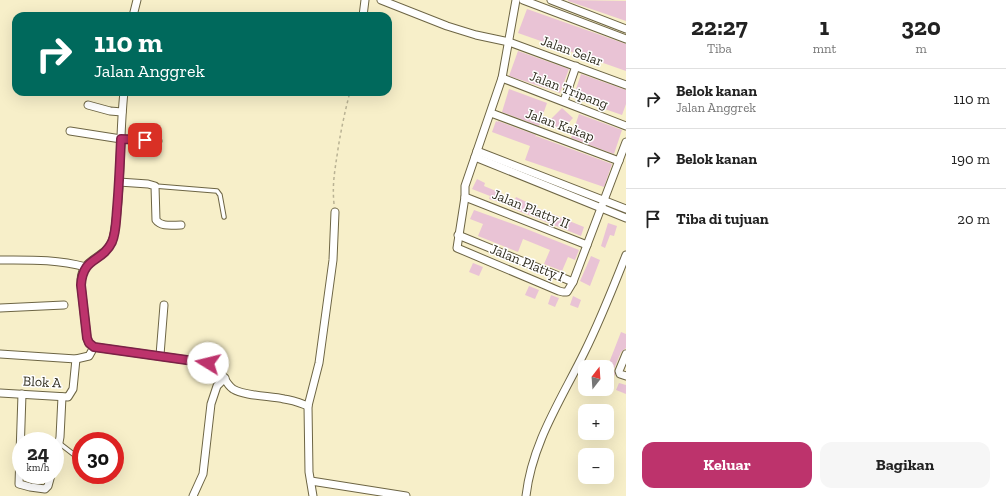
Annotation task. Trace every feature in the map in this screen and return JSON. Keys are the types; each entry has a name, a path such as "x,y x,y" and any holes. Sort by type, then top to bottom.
{"street":[{"path":"134,12 137,0"},
{"path":"364,12 365,0"},
{"name":"Jalan Selar","path":"381,0 447,26 476,35 509,42 626,85"},
{"name":"Jalan Platty I","path":"516,0 502,78 465,186 465,197 457,248 559,291 567,292 573,282 619,161"},
{"path":"523,0 626,39"},
{"path":"551,0 626,28"},
{"path":"564,101 576,66"},
{"name":"Jalan Tripang","path":"502,78 626,126"},
{"path":"124,96 119,182 113,240 101,255 86,267 82,278 82,293 87,338 89,343 94,347 160,355 214,365 233,389 242,392 284,398 308,406"},
{"path":"88,105 110,111 122,112"},
{"name":"Jalan Kakap","path":"491,113 619,161"},
{"path":"70,131 121,139 158,141"},
{"path":"619,161 626,142"},
{"path":"476,154 626,209"},
{"path":"476,154 626,218"},
{"path":"119,182 148,184 155,186 157,222 163,225 181,225"},
{"name":"Jalan Platty II","path":"465,197 586,245"},
{"path":"313,496 309,472 308,406 319,363 333,254 335,212"},
{"path":"458,235 573,282"},
{"path":"526,496 528,478 537,448 548,422 600,319 626,255"},
{"path":"0,260 42,260 72,263 86,267"},
{"path":"0,308 64,305"},
{"path":"160,355 164,305"},
{"path":"0,354 76,359 89,356 94,347"},
{"path":"625,376 618,372 626,354"},
{"name":"Blok A","path":"0,393 68,397 73,389 76,359"},
{"path":"193,496 203,474 211,404 217,386 225,378"},
{"path":"21,432 22,394"},
{"path":"60,432 62,397"},
{"path":"311,481 406,496"},
{"path":"19,484 44,489 49,484"}],"lane":[{"path":"155,186 217,190 220,194 224,217"},
{"path":"64,447 72,453"}],"path":[{"path":"335,212 332,188 342,126 349,96"}],"building":[{"path":"568,1 626,1 626,21"},
{"path":"527,9 626,44 626,71 518,33"},
{"path":"518,51 569,69 560,93 509,76"},
{"path":"581,74 626,90 626,104 622,115 573,98"},
{"path":"509,89 547,103 539,126 502,112"},
{"path":"562,108 573,118 561,131 549,121"},
{"path":"579,114 622,130 614,154 571,138"},
{"path":"496,121 536,135 535,138 536,136 612,164 604,187 525,160 530,146 492,132"},
{"path":"477,179 485,183 484,186 503,194 499,202 489,199 490,196 472,189"},
{"path":"516,197 535,207 584,227 581,236 511,208"},
{"path":"474,210 579,250 575,260 568,257 562,271 544,264 550,250 523,239 518,252 478,236 483,224 470,219"},
{"path":"608,223 617,226 614,236 610,235 605,248 601,246"},
{"path":"591,256 600,260 590,286 580,281"},
{"path":"473,263 483,267 479,276 469,272"},
{"path":"529,286 539,290 535,299 525,295"},
{"path":"551,295 559,298 555,307 548,304"},
{"path":"573,296 581,300 578,308 570,305"},
{"path":"621,332 626,334 626,348 621,352 614,369 614,360 610,360"},
{"path":"619,383 626,385 626,394 616,390"}],"route":[{"path":"145,140 121,139 116,221 113,240 101,255 86,267 83,272 81,285 87,338 89,343 94,347 160,355 208,363"}]}
